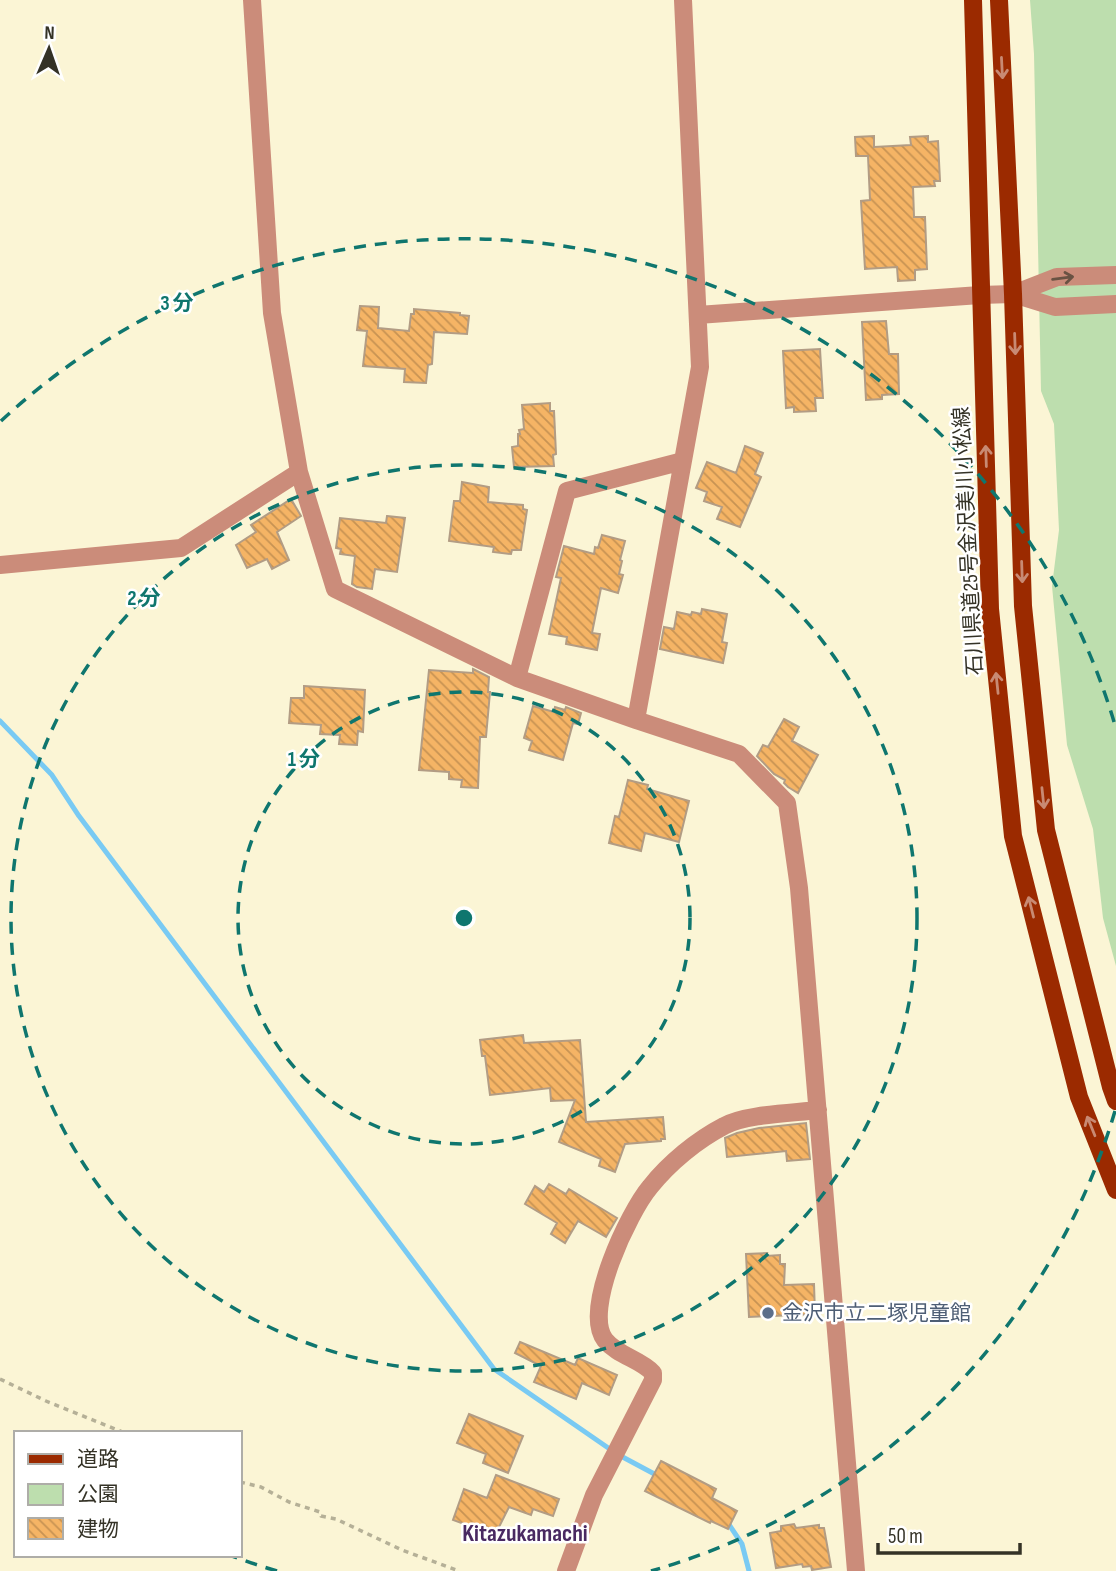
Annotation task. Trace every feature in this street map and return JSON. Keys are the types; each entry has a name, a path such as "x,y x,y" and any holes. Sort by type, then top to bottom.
{"main road":[{"name":"石川県道25号金沢美川小松線","path":"973,0 990,609 1013,836 1079,1097 1116,1190"},
{"path":"999,0 1013,295 1023,606 1046,830 1116,1101"}],"street":[{"path":"252,0 272,313 299,472 335,589 517,678 739,754 787,803 799,888 856,1571"},
{"path":"635,720 700,367 683,0"},
{"path":"1013,295 1057,277 1116,275"},
{"path":"698,315 980,295 1013,295 1055,307 1116,304"},
{"path":"517,678 567,491 683,461"},
{"path":"0,565 181,548 299,472"},
{"path":"566,1571 594,1495 653,1380 653,1373 647,1366 622,1354 604,1339 599,1317 604,1283 614,1252 649,1187 686,1151 726,1125 742,1120 818,1110"}],"path":[{"path":"0,1380 120,1431"},
{"path":"242,1482 261,1487 289,1502 320,1512 321,1516 459,1571"}],"green space":[{"path":"1030,0 1116,0 1116,966 1103,918 1093,829 1067,745 1052,586 1059,530 1054,424 1041,391 1034,54"}],"building":[{"path":"874,136 874,147 911,145 910,137 928,136 928,142 938,141 940,181 934,181 935,186 913,187 914,217 925,217 927,269 915,270 915,280 898,281 897,267 865,269 861,201 870,200 868,156 856,156 855,137"},
{"path":"360,306 379,307 378,328 409,331 414,309 460,313 469,316 467,334 434,332 432,364 428,365 426,383 404,382 405,369 363,366 367,331 357,330"},
{"path":"886,321 889,354 898,354 899,394 866,400 862,322"},
{"path":"820,349 823,398 815,398 816,411 794,412 794,407 786,408 783,351"},
{"path":"550,403 550,411 554,411 554,466 514,467 512,447 518,446 519,430 524,429 522,405"},
{"path":"745,446 763,453 755,474 761,477 740,527 717,519 722,507 704,501 707,492 696,488 707,462 736,473"},
{"path":"462,482 489,487 488,502 523,505 523,509 527,510 521,550 512,550 511,554 493,552 494,547 449,541 454,501 460,501"},
{"path":"291,499 301,516 277,532 289,560 272,569 267,559 247,568 236,545 256,532 251,525"},
{"path":"387,516 405,518 397,572 375,569 372,589 357,587 352,584 355,556 340,554 341,549 336,548 340,518 386,523"},
{"path":"602,535 625,541 619,574 623,575 618,593 601,588 592,633 600,634 597,650 566,644 567,637 549,634 561,578 556,577 564,546 594,554"},
{"path":"702,609 727,614 722,642 727,643 723,663 660,649 664,627 674,629 677,612 701,614"},
{"path":"473,669 489,677 490,692 486,737 480,737 478,788 461,787 462,780 449,779 449,772 419,770 429,670 473,673"},
{"path":"304,686 365,690 363,732 358,731 357,745 339,744 340,735 320,734 321,725 289,723 291,698 304,698"},
{"path":"533,706 554,712 555,707 565,710 566,707 581,713 578,724 573,723 563,760 529,750 532,741 524,738"},
{"path":"784,719 799,727 792,741 818,755 798,793 788,787 784,783 785,780 774,774 757,756 763,745 768,747"},
{"path":"628,780 648,785 647,789 689,801 679,842 645,833 641,851 609,843"},
{"path":"523,1035 524,1043 580,1040 586,1122 663,1117 665,1139 625,1144 615,1172 599,1166 601,1159 559,1142 575,1100 551,1101 550,1088 490,1095 480,1040"},
{"path":"806,1123 810,1159 787,1161 786,1151 727,1157 725,1138 759,1128"},
{"path":"549,1184 566,1194 569,1189 617,1218 606,1237 578,1221 565,1243 551,1234 557,1223 525,1204 535,1186 544,1192"},
{"path":"767,1253 766,1256 780,1255 780,1264 785,1264 784,1285 814,1284 815,1314 749,1317 746,1254"},
{"path":"520,1342 575,1365 578,1358 617,1375 609,1395 582,1383 576,1399 534,1382 541,1366 515,1353"},
{"path":"469,1414 523,1436 508,1473 483,1463 486,1454 457,1443"},
{"path":"661,1461 716,1489 712,1498 737,1511 728,1529 645,1491"},
{"path":"496,1475 559,1499 553,1516 533,1509 531,1515 509,1507 497,1531 493,1530 492,1534 453,1520 464,1489 487,1498"},
{"path":"794,1524 796,1528 819,1525 819,1528 824,1528 831,1567 812,1570 811,1566 803,1567 802,1564 776,1568 770,1533 781,1531 781,1526"}],"waterway":[{"path":"0,721 52,775 79,816 494,1369 617,1454 660,1477"},
{"path":"726,1520 742,1544 749,1571"}],"place":[{"name":"金沢市立二塚児童館","path":"768,1313"}],"district":[{"name":"Kitazukamachi","path":"525,1533"}]}
